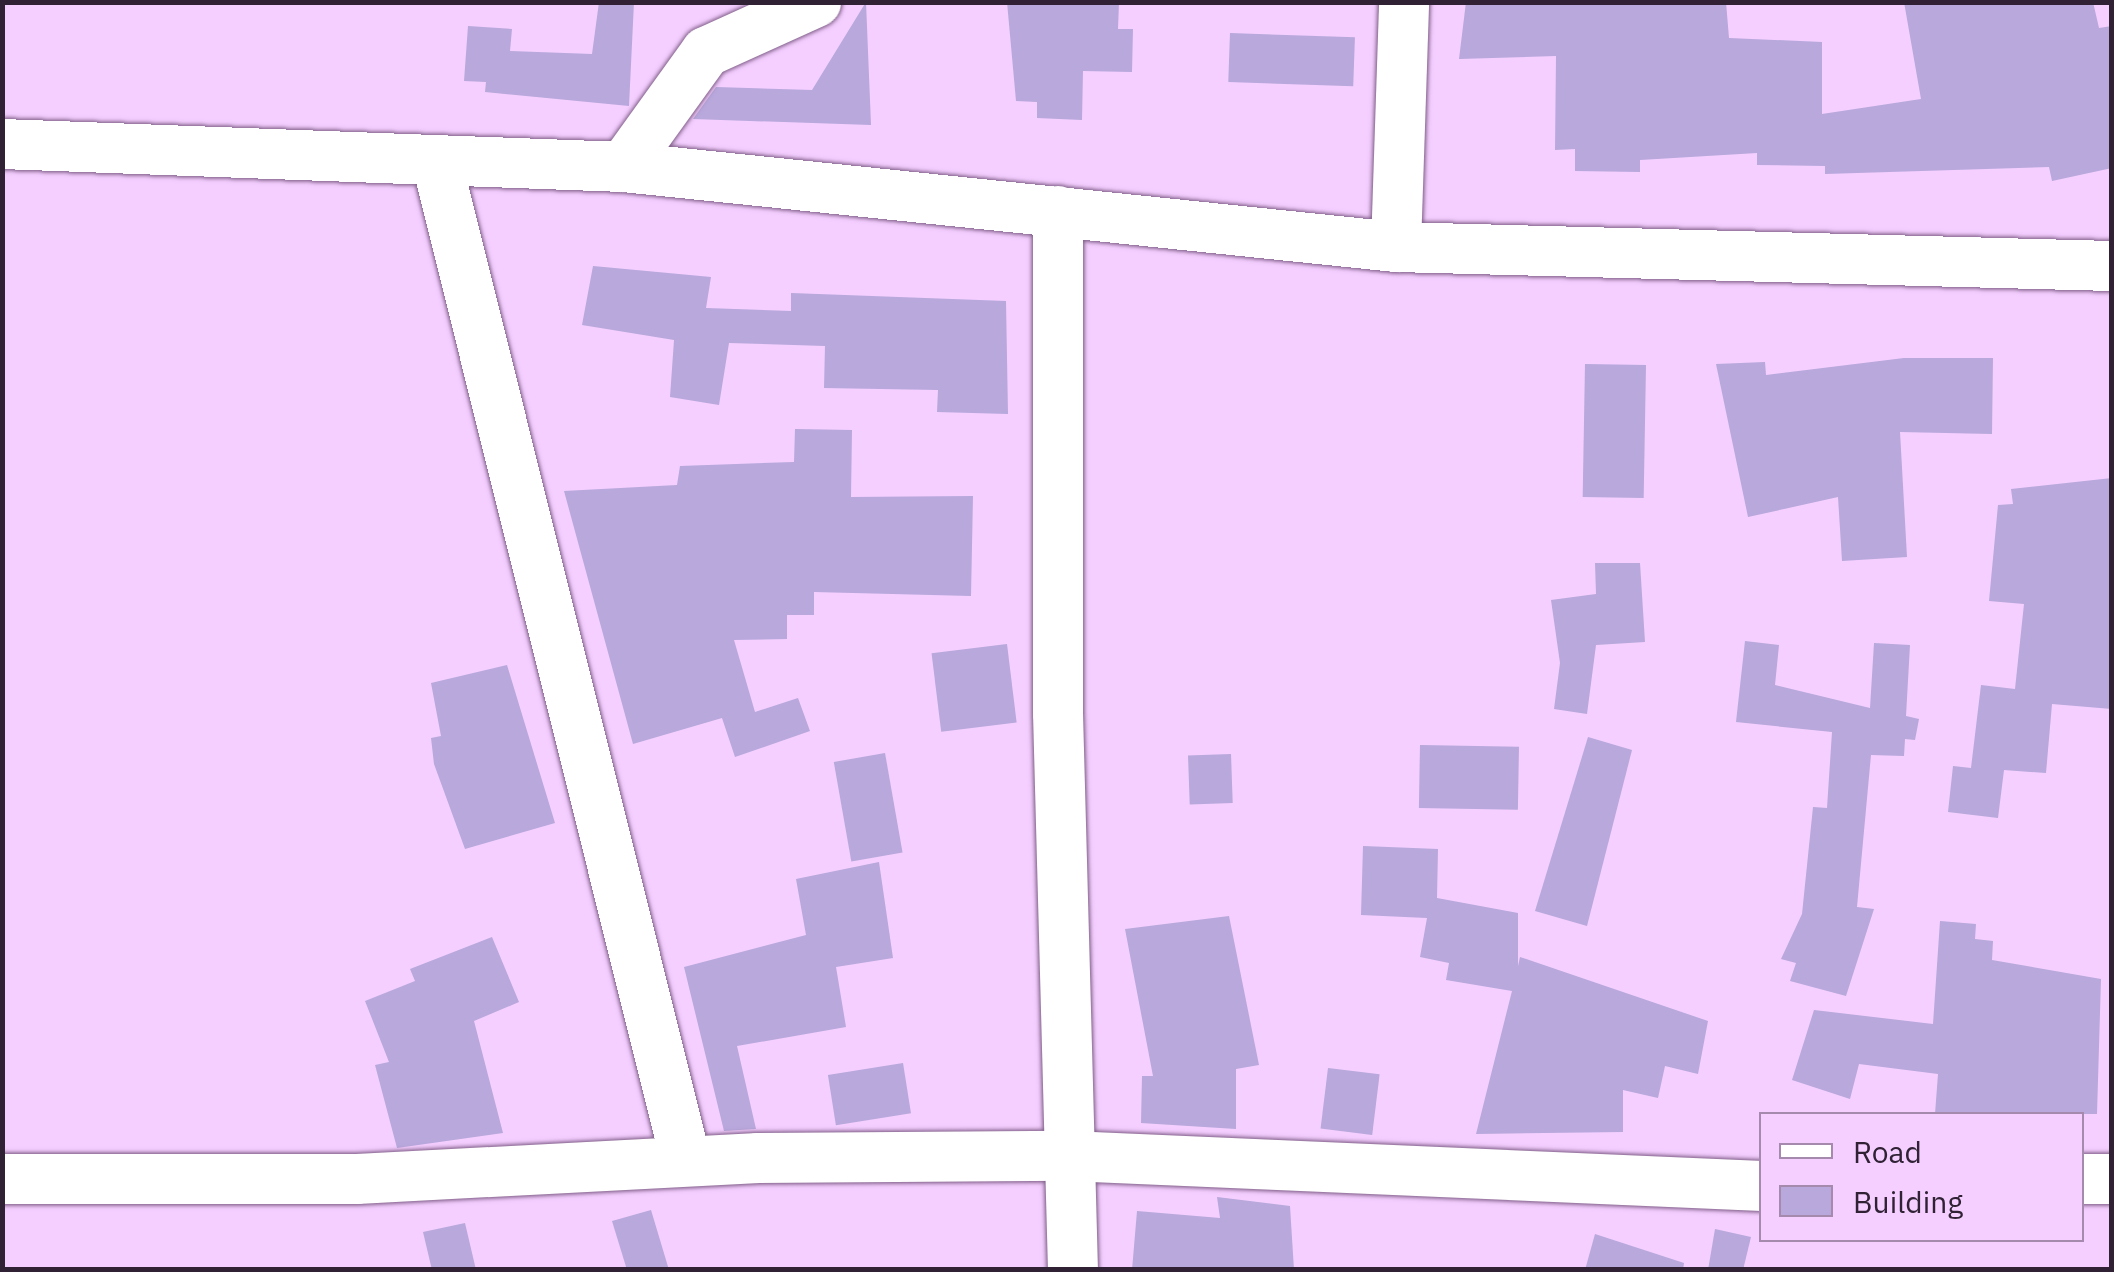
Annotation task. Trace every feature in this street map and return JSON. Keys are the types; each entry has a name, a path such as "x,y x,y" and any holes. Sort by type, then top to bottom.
{"street":[{"path":"623,166 706,52 816,2"},
{"path":"1396,247 1404,2"},
{"path":"2,144 438,167 623,166 1396,247 2112,266"},
{"path":"438,167 686,1161"},
{"path":"1058,211 1073,1270"},
{"path":"2,1180 357,1179 686,1161 1069,1156 1759,1186"},
{"path":"2084,1179 2112,1179"}],"building":[{"path":"599,2 634,2 629,106 485,92 486,82 464,81 468,26 512,29 510,51 592,54"},
{"path":"866,2 871,125 693,119 716,87 812,90"},
{"path":"1007,2 1119,2 1118,29 1133,29 1132,72 1083,71 1082,120 1037,118 1037,102 1016,101"},
{"path":"1466,2 1726,2 1729,38 1822,42 1822,114 1921,99 1904,2 2093,2 2099,28 2112,26 2112,168 2052,181 2049,167 1825,174 1825,166 1757,165 1757,153 1640,160 1640,172 1575,171 1575,149 1555,150 1556,56 1459,59"},
{"path":"1230,33 1355,37 1353,86 1228,82"},
{"path":"593,266 711,277 706,308 791,311 791,293 1006,301 1008,414 937,412 938,390 824,388 825,346 729,343 719,405 670,397 674,340 582,325"},
{"path":"1904,358 1993,358 1992,434 1900,432 1907,557 1842,561 1838,497 1748,517 1716,364 1765,362 1766,375"},
{"path":"1585,364 1646,365 1644,498 1583,497"},
{"path":"795,429 852,430 851,497 973,496 971,596 814,592 814,615 787,615 787,639 734,640 755,712 798,698 810,731 735,757 722,718 633,744 564,491 677,485 680,466 794,462"},
{"path":"2112,478 2112,709 2052,704 2046,773 2004,770 1998,818 1948,812 1953,766 1971,768 1981,685 2015,689 2024,604 1989,601 1998,505 2013,504 2011,489"},
{"path":"1595,563 1640,563 1645,642 1596,645 1587,714 1554,709 1560,663 1551,600 1596,594"},
{"path":"1745,641 1779,645 1775,685 1870,708 1874,643 1910,645 1906,716 1919,719 1915,740 1905,739 1904,756 1871,755 1857,907 1874,909 1846,996 1790,981 1796,963 1781,959 1802,914 1813,807 1827,808 1832,732 1736,722"},
{"path":"1007,644 1017,722 941,732 932,653"},
{"path":"507,665 555,823 465,849 434,764 431,738 441,736 431,683"},
{"path":"1588,737 1632,750 1587,926 1535,911"},
{"path":"1420,745 1519,747 1518,810 1419,808"},
{"path":"885,753 903,852 851,861 834,762"},
{"path":"1231,754 1233,803 1190,804 1188,756"},
{"path":"1363,846 1438,849 1437,898 1518,913 1518,966 1520,957 1708,1021 1698,1074 1665,1066 1658,1098 1623,1090 1623,1132 1476,1134 1512,991 1446,980 1449,963 1420,957 1427,918 1361,915"},
{"path":"879,862 893,958 836,967 846,1027 737,1046 756,1129 724,1131 684,967 806,935 796,879"},
{"path":"1229,916 1259,1065 1236,1069 1236,1129 1141,1123 1142,1076 1153,1076 1125,929"},
{"path":"1940,921 1976,924 1975,939 1993,941 1992,960 2101,979 2097,1114 1935,1112 1938,1074 1859,1064 1850,1099 1792,1080 1814,1010 1933,1024"},
{"path":"492,937 519,1002 474,1021 503,1133 397,1148 375,1065 389,1062 365,1001 415,981 410,969"},
{"path":"903,1063 911,1113 836,1125 828,1075"},
{"path":"1328,1068 1380,1074 1372,1135 1321,1129"},
{"path":"1217,1197 1290,1206 1294,1270 1132,1270 1137,1211 1220,1218"},
{"path":"651,1210 669,1270 627,1270 612,1221"},
{"path":"465,1223 476,1270 432,1270 423,1232"},
{"path":"1715,1229 1751,1237 1743,1270 1708,1270"},
{"path":"1595,1234 1684,1263 1683,1270 1585,1270"}]}
